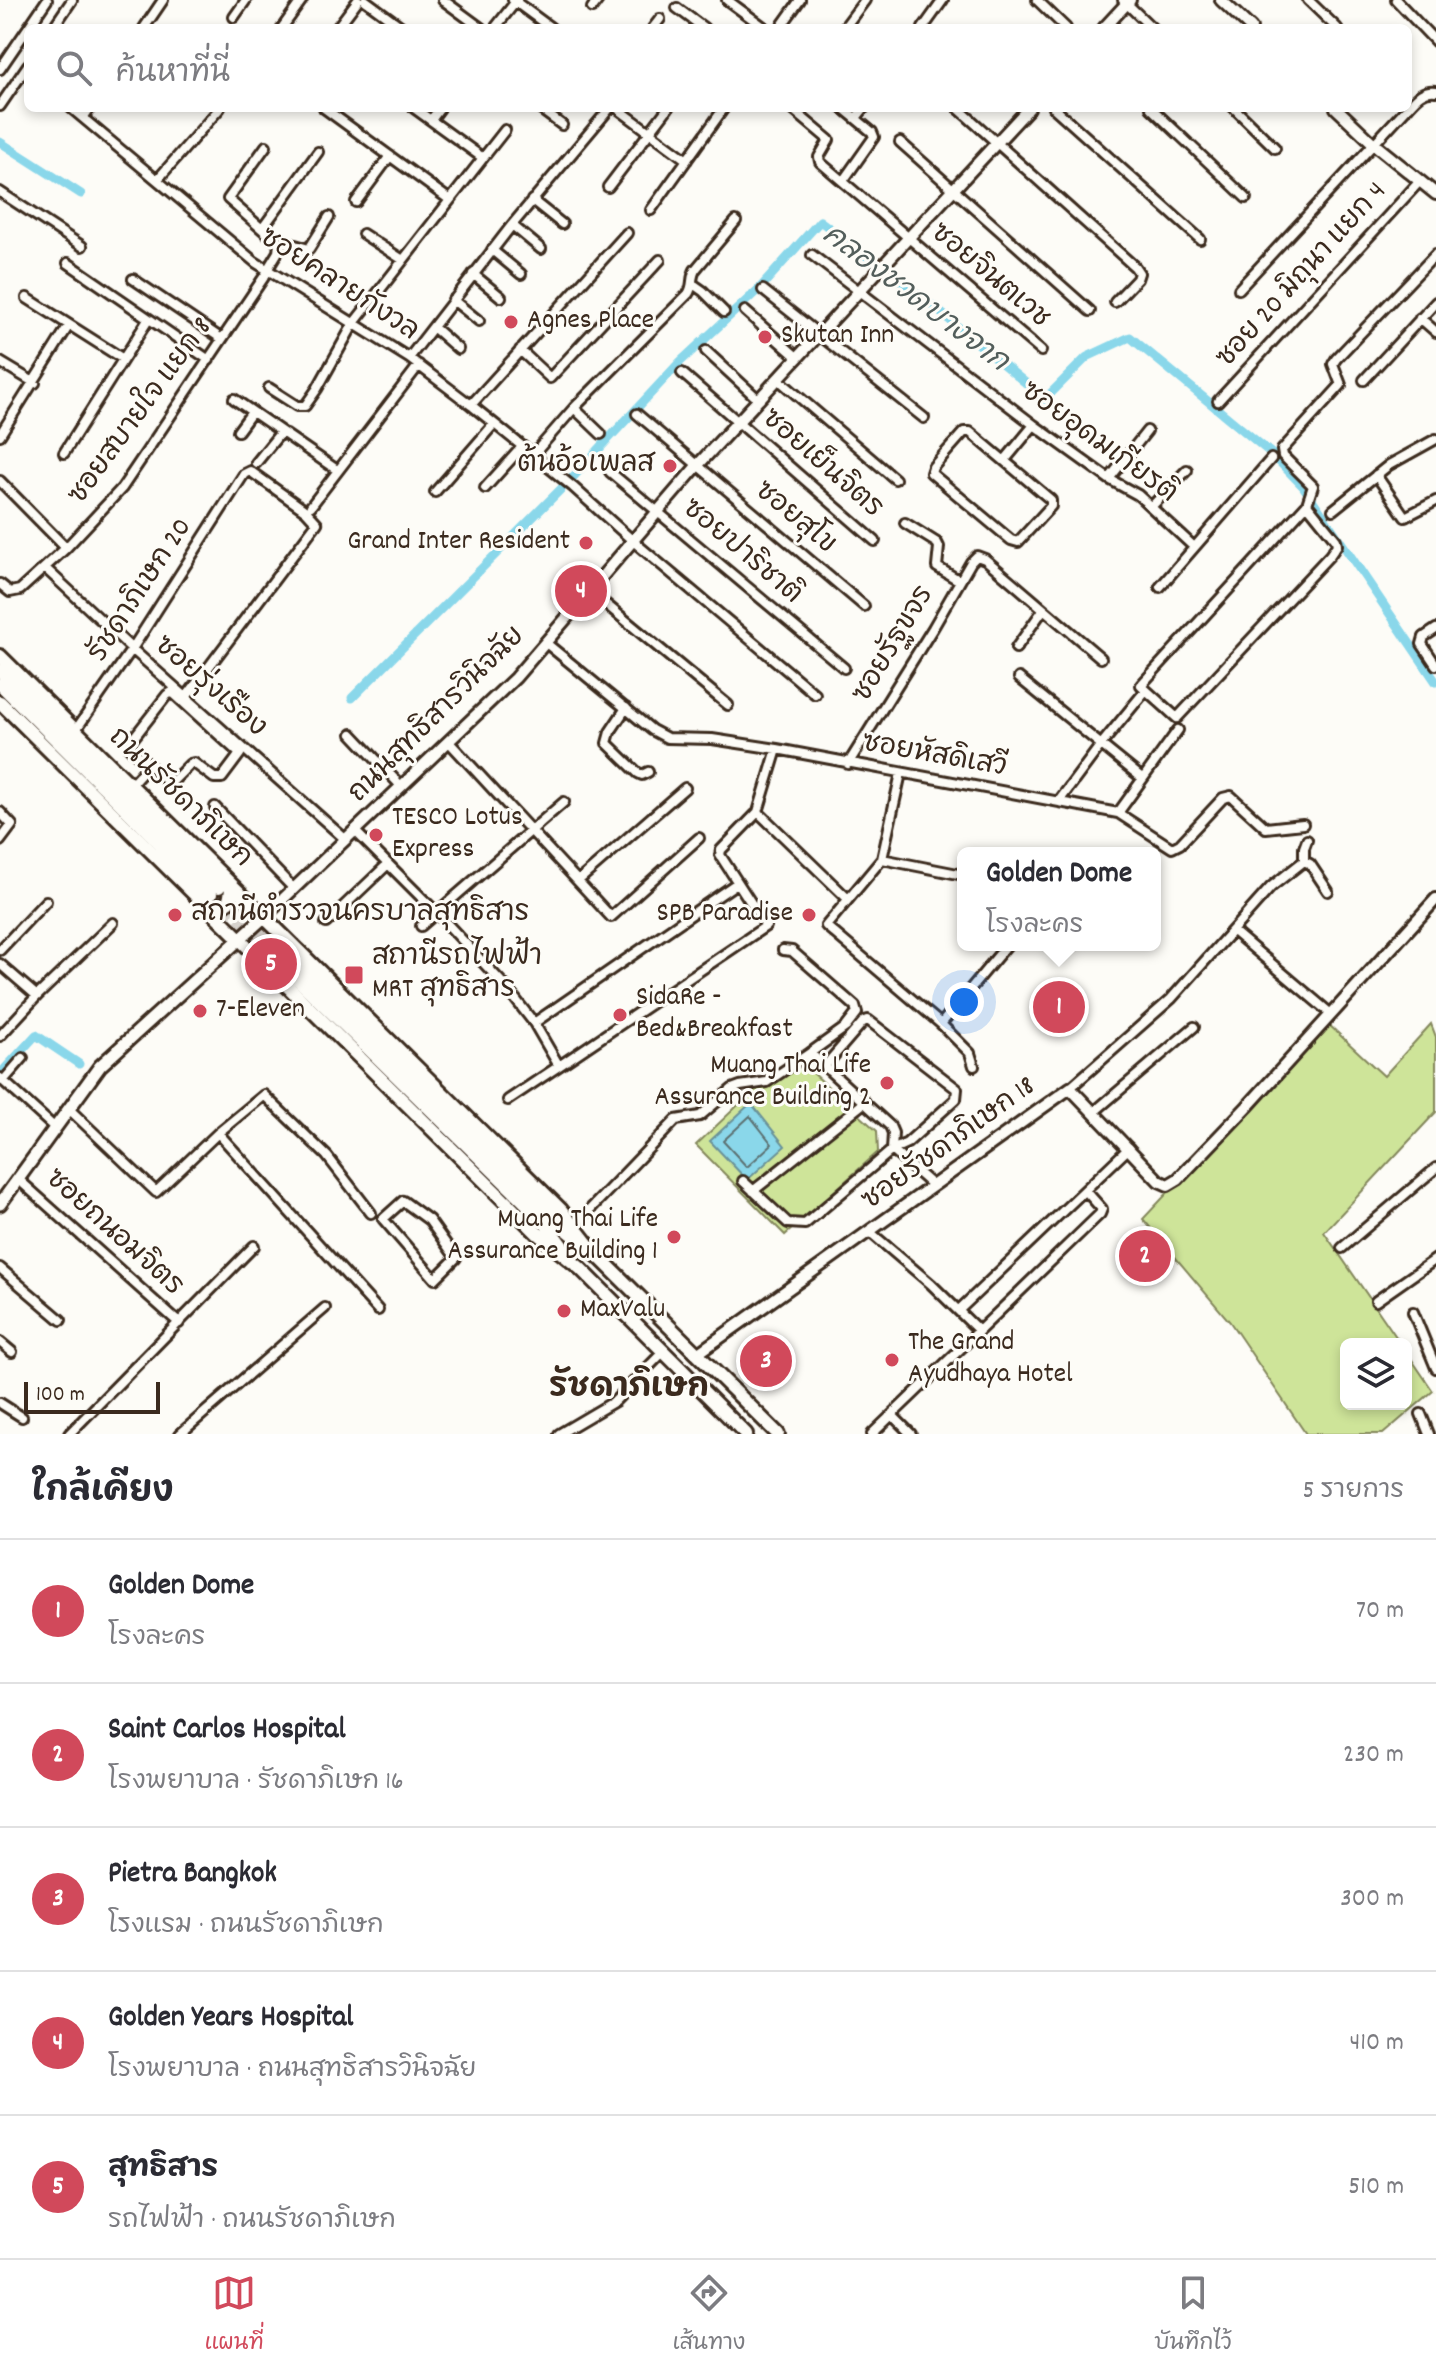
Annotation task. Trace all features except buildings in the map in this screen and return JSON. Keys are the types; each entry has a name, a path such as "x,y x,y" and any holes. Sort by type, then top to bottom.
{"main road":[{"name":"ถนนรัชดาภิเษก","path":"0,656 130,786 217,892 240,939 288,962 574,1226 593,1251"},
{"name":"ถนนรัชดาภิเษก","path":"0,671 217,892"},
{"name":"ถนนรัชดาภิเษก","path":"0,684 217,892"},
{"name":"ถนนรัชดาภิเษก","path":"0,702 217,892 264,917 288,962 537,1233 580,1268 746,1434"},
{"name":"ถนนสุทธิสารวินิจฉัย","path":"0,1204 109,1057 264,917"},
{"name":"ถนนรัชดาภิเษก","path":"288,962 548,1214 593,1251 778,1434"}],"street":[{"path":"31,24 47,0"},
{"path":"56,24 72,0"},
{"path":"147,24 163,0"},
{"path":"234,17 246,0"},
{"path":"285,24 302,0"},
{"path":"340,24 358,0"},
{"path":"365,0 398,24"},
{"path":"443,0 476,24"},
{"path":"727,0 760,24"},
{"path":"783,24 797,4 784,0"},
{"path":"847,24 865,0"},
{"path":"926,24 943,0"},
{"path":"1037,0 1062,24"},
{"path":"1221,0 1247,24"},
{"path":"1308,0 1333,24"},
{"path":"1396,0 1436,42"},
{"path":"498,24 515,1 546,24"},
{"path":"1107,24 1126,1 1148,24"},
{"path":"677,8 699,24"},
{"path":"656,24 660,19"},
{"path":"0,69 24,34"},
{"path":"0,106 24,71"},
{"path":"1412,102 1427,90 1436,91"},
{"name":"ซอยคลายกังวล","path":"76,112 267,271 419,365 573,487 633,541"},
{"path":"83,118 87,112"},
{"path":"158,179 217,112"},
{"path":"330,112 450,200"},
{"path":"420,112 483,158"},
{"path":"431,120 437,112"},
{"path":"544,112 562,125"},
{"path":"409,358 532,200 607,112"},
{"path":"622,112 687,160"},
{"path":"608,187 665,112"},
{"path":"651,210 721,112"},
{"name":"ซอยจินตเวช","path":"796,112 829,140 818,160 1041,351"},
{"path":"843,181 874,137 848,112"},
{"path":"856,118 861,112"},
{"path":"962,112 1135,267 1139,273 1137,279 1115,302"},
{"name":"ถนนสุทธิสารวินิจฉัย","path":"264,917 503,690 696,467 1025,112"},
{"path":"1058,112 1200,239"},
{"path":"1155,112 1246,198"},
{"path":"1238,112 1275,148"},
{"path":"1340,112 1436,194"},
{"path":"1239,289 1403,112"},
{"path":"269,388 297,406 305,406 354,323 505,130"},
{"path":"900,142 1090,311"},
{"path":"266,146 228,199 279,244 294,244 309,249 329,217"},
{"path":"262,229 318,152"},
{"path":"356,202 390,156"},
{"name":"ซอย 20 มิถุนา แยก 4","path":"1218,401 1420,181"},
{"path":"0,192 82,246"},
{"path":"532,200 562,224"},
{"path":"724,312 693,284 691,278 736,221"},
{"path":"512,225 541,249"},
{"path":"471,405 627,233"},
{"path":"363,234 403,260"},
{"name":"ซอยสบายใจ แยก 8","path":"2,586 15,593 66,548 122,488 267,271 279,244"},
{"path":"492,250 521,274"},
{"path":"1308,502 1336,540 1334,550 1177,718 1141,685 1308,502 1314,490 1283,456 1282,450 1341,385 1333,364 1336,359 1436,254"},
{"name":"ซอยอุดมเกียรติ","path":"812,255 1034,425 1152,506 1194,547"},
{"path":"520,350 550,378 660,260"},
{"path":"68,263 209,360"},
{"path":"473,274 501,297"},
{"path":"133,279 222,339"},
{"path":"533,455 574,408 688,294 693,284"},
{"path":"763,290 924,418"},
{"path":"27,298 123,359"},
{"path":"453,300 479,321"},
{"path":"1364,380 1436,302"},
{"path":"745,311 798,358"},
{"path":"1420,318 1436,332"},
{"path":"64,453 148,320"},
{"path":"0,435 69,325"},
{"path":"433,327 458,349"},
{"path":"706,351 759,400"},
{"path":"0,362 35,383"},
{"path":"311,506 419,365"},
{"name":"ซอยเย็นจิตร","path":"682,373 875,541"},
{"path":"778,379 895,479"},
{"path":"234,399 337,470"},
{"path":"574,408 601,434"},
{"path":"238,431 252,412"},
{"name":"ซอยสุโข","path":"637,414 864,606"},
{"path":"435,492 494,424"},
{"path":"1005,460 1034,425"},
{"path":"966,431 1005,460 1052,502 1018,542 1011,540 931,473 960,434 966,431"},
{"path":"1109,479 1147,431"},
{"path":"256,463 281,432"},
{"path":"1333,510 1376,475 1436,439"},
{"path":"485,488 522,447"},
{"path":"1160,587 1271,459"},
{"path":"1152,506 1187,470"},
{"name":"รัชดาภิเษก 20","path":"75,731 132,649 246,471 253,472 316,518 317,523 187,696"},
{"name":"ซอยปาริชาติ","path":"610,472 844,668"},
{"path":"1376,475 1405,517 1436,501"},
{"path":"0,481 66,548"},
{"path":"905,523 937,543 937,567 960,581"},
{"path":"633,541 815,694"},
{"name":"ซอยรัฐขจร","path":"848,764 974,558 985,559 1043,610"},
{"name":"ซอยรุ่งเรือง","path":"45,568 345,839"},
{"path":"590,591 728,705"},
{"path":"1016,648 1043,610 1101,658"},
{"path":"1432,631 1422,644 1436,665"},
{"name":"ซอยหัสดิเสวี","path":"546,643 652,730 667,738 712,739 777,749 1118,813 1172,848 1180,844 1228,796 1266,828 1303,824"},
{"path":"1019,678 1142,778"},
{"path":"1059,801 1146,690"},
{"path":"172,692 240,754 218,779 194,763 170,784 149,765 130,748 130,744 172,692"},
{"path":"626,708 610,732 607,743 638,773 648,772"},
{"path":"1118,813 1178,730"},
{"path":"352,734 401,786"},
{"path":"449,742 610,916 614,917 699,838"},
{"path":"508,1100 766,926 723,862 721,850 758,812 777,749"},
{"path":"130,786 149,765"},
{"path":"901,773 882,859 828,921 827,929 941,1024 970,1053 974,1066"},
{"path":"578,881 685,788"},
{"path":"421,926 564,802"},
{"path":"215,807 294,889"},
{"path":"0,812 12,825 0,841"},
{"path":"758,812 847,898"},
{"path":"355,831 506,987 534,1023 559,1066"},
{"path":"1304,861 1307,840"},
{"path":"882,859 957,874"},
{"path":"1304,861 1310,864 1328,891"},
{"path":"1070,1088 1171,999 1271,887 1304,861"},
{"path":"326,923 388,864"},
{"path":"534,1023 737,883"},
{"name":"ซอยรัชดาภิเษก 18","path":"697,1354 1070,1088 1159,1181 1168,1185 1178,1179 1436,899"},
{"path":"0,950 46,901"},
{"path":"0,1036 113,923"},
{"path":"1233,931 1331,1014"},
{"path":"574,1226 676,1120 700,1116 732,1089 767,1082 846,1027 857,1013 855,1006 792,951 783,950"},
{"path":"941,1024 1002,951"},
{"path":"0,964 37,996"},
{"path":"743,1181 788,1223 805,1224 892,1150 907,1143 956,1099 957,1089 868,1020 825,1066"},
{"path":"1094,1112 1194,1027"},
{"path":"810,1053 890,1126 893,1133 892,1150"},
{"path":"23,1058 1,1079 55,1128"},
{"path":"69,1109 156,1192 218,1133 264,1095 327,1156 371,1213"},
{"path":"753,1191 865,1102"},
{"path":"218,1133 378,1310"},
{"path":"959,1310 1129,1148"},
{"path":"892,1150 933,1186"},
{"path":"1342,1248 1436,1168"},
{"name":"ซอยถนอมจิตร","path":"18,1179 179,1323"},
{"path":"872,1434 1100,1214 1102,1209 1085,1190"},
{"path":"403,1201 431,1218 456,1259 435,1279 383,1219 403,1201"},
{"path":"870,1232 979,1331"},
{"name":"ซอยถนอมจิตร","path":"73,1433 254,1246"},
{"path":"1376,1301 1436,1259"},
{"path":"0,1268 61,1320"},
{"path":"180,1434 325,1308"},
{"path":"1413,1312 1436,1368"},
{"path":"0,1342 12,1352"},
{"path":"559,1434 615,1401 664,1351"},
{"path":"0,1403 22,1417"},
{"path":"1421,1414 1429,1434"},
{"path":"892,1415 911,1434"}],"green space":[{"path":"1327,1023 1384,1076 1431,1024 1436,1037 1436,1112 1324,1232 1397,1338 1340,1338 1340,1410 1411,1410 1383,1434 1306,1434 1230,1322 1143,1219"},
{"path":"802,1063 877,1131 878,1152 785,1235 696,1145 753,1091"},
{"path":"1412,1360 1433,1391 1412,1409"}],"water":[{"path":"751,1103 785,1146 747,1180 710,1141"}],"waterway":[{"path":"0,142 81,194"},
{"name":"คลองชวดบางจาก","path":"352,698 575,475 680,362 760,288 820,221 928,302 1045,399 1087,357 1130,337 1272,454 1303,486 1436,682"},
{"path":"0,1074 36,1035 79,1064"}],"tunnel":[{"path":"224,892 288,955"},
{"path":"211,894 281,963"}],"place":[{"name":"Agnes Place","path":"511,322"},
{"name":"Skutan Inn","path":"765,337"},
{"name":"ต้นอ้อเพลส","path":"670,466"},
{"name":"Grand Inter Resident","path":"586,543"},
{"name":"Golden Years Hospital","path":"581,591"},
{"name":"TESCO Lotus Express","path":"376,835"},
{"name":"สถานีตำรวจนครบาลสุทธิสาร","path":"175,915"},
{"name":"SPB Paradise","path":"809,915"},
{"name":"สุทธิสาร","path":"271,964"},
{"name":"สถานีรถไฟฟ้า MRT สุทธิสาร","path":"354,975"},
{"name":"Golden Dome","path":"1059,1007"},
{"name":"7-Eleven","path":"200,1011"},
{"name":"SidaRe - Bed&Breakfast","path":"620,1015"},
{"name":"Muang Thai Life Assurance Building 2","path":"887,1083"},
{"name":"Muang Thai Life Assurance Building 1","path":"674,1237"},
{"name":"Saint Carlos Hospital","path":"1145,1256"},
{"name":"MaxValu","path":"564,1311"},
{"name":"The Grand Ayudhaya Hotel","path":"892,1360"},
{"name":"Pietra Bangkok","path":"766,1361"}],"district":[{"name":"รัชดาภิเษก","path":"629,1390"}]}
